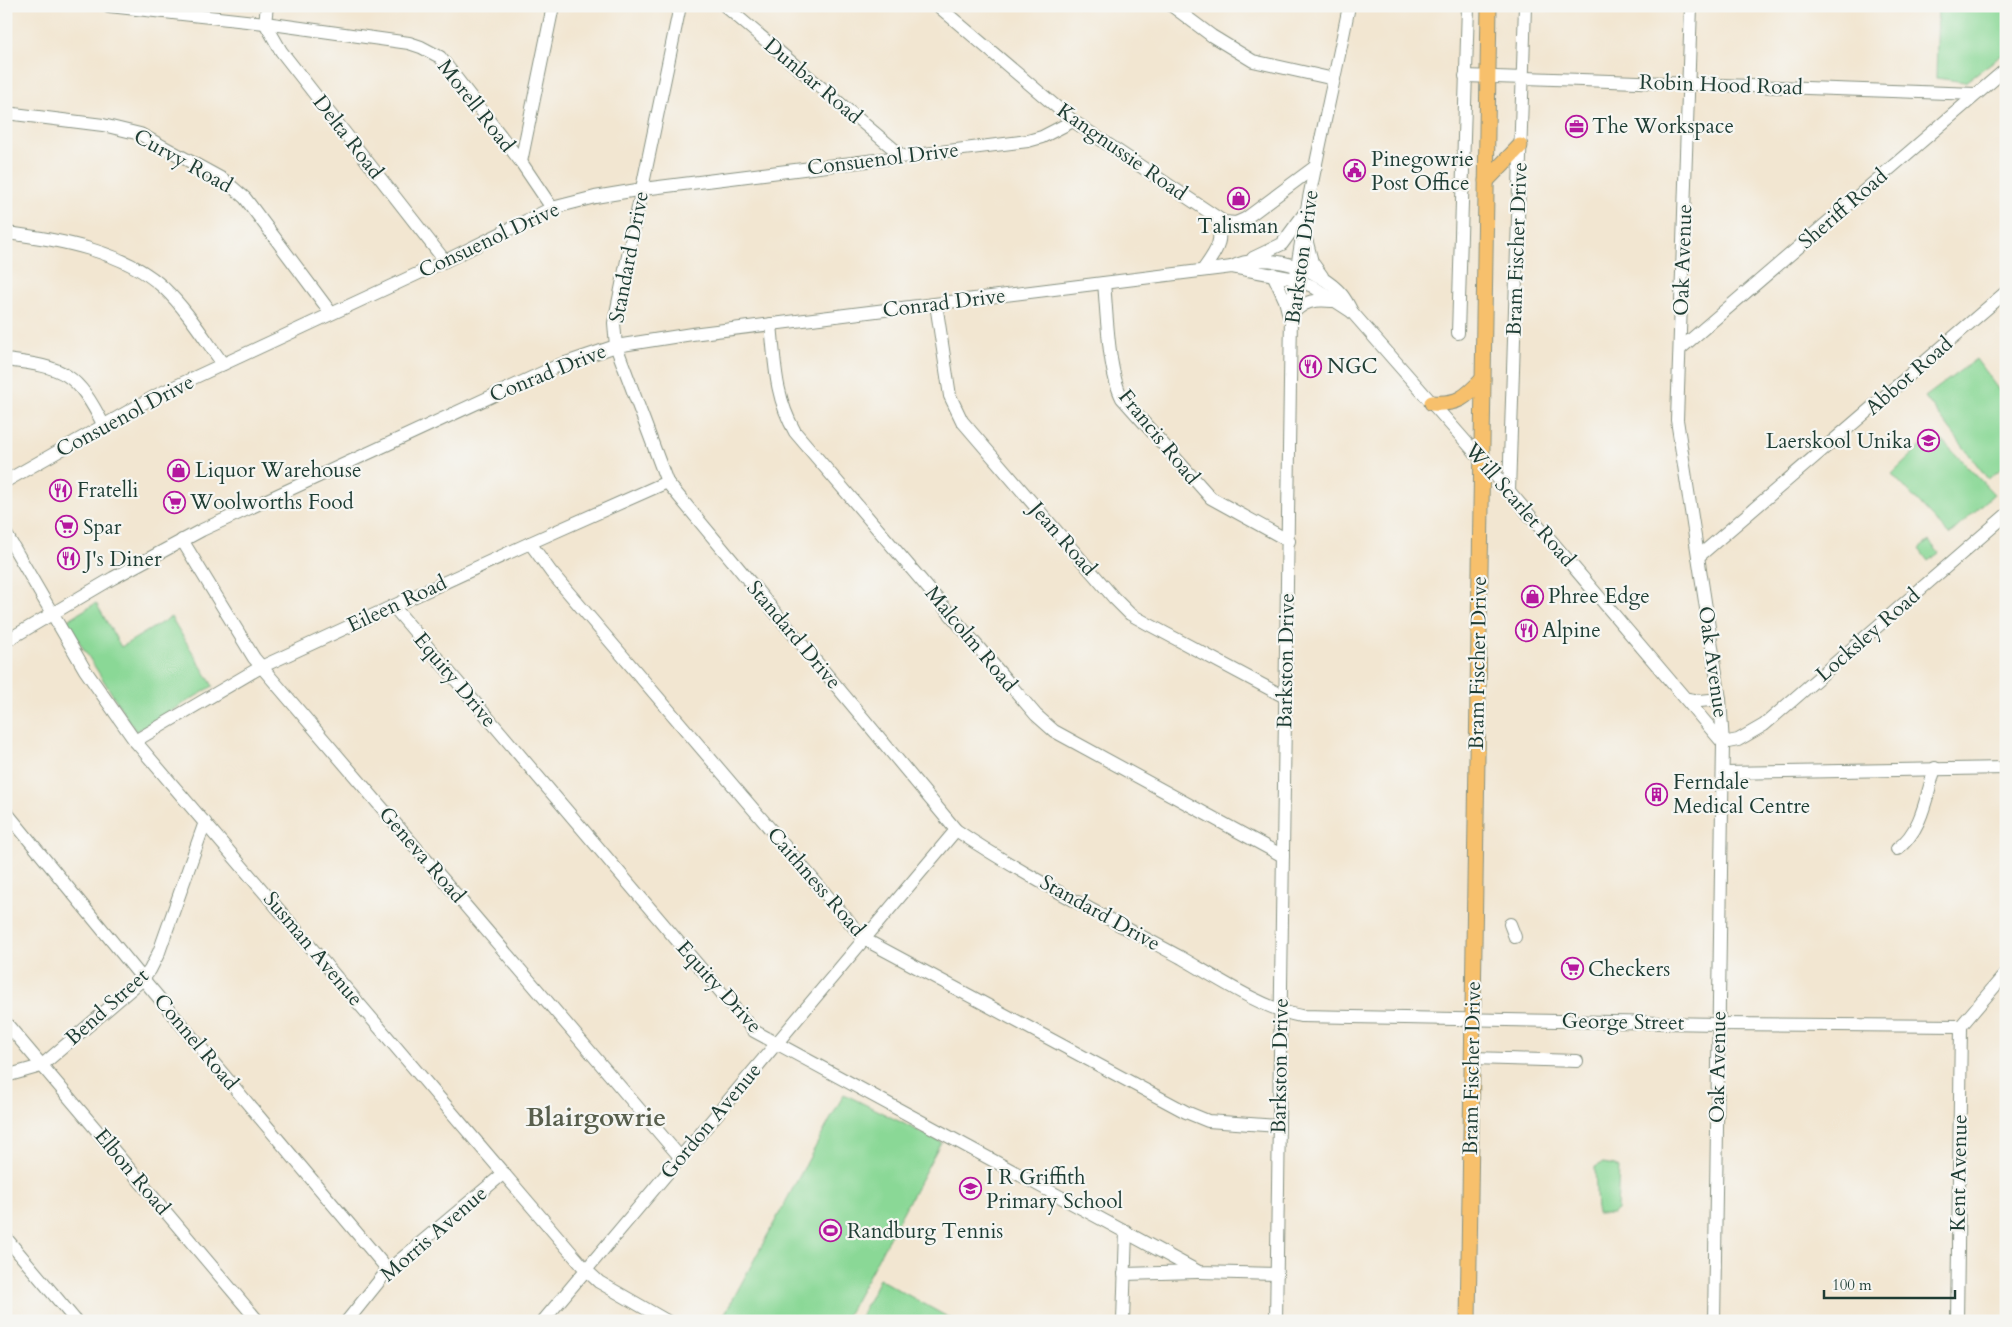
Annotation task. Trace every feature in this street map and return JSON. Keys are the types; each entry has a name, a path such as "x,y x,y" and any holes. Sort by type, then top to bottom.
{"main road":[{"name":"Bram Fischer Drive","path":"1468,1321 1489,6"},
{"path":"1486,181 1520,146"},
{"path":"1432,403 1445,404 1458,400 1471,392 1483,379"}],"street":[{"name":"Morell Road","path":"109,6 265,23 409,43 432,52 440,57 521,162 552,208"},
{"path":"265,23 267,6"},
{"path":"521,162 553,6"},
{"name":"Standard Drive","path":"680,6 614,323 616,346 667,482 956,830 987,851 1280,1011 1301,1016 1346,1017"},
{"name":"Dunbar Road","path":"725,6 902,156"},
{"name":"Kangnussie Road","path":"938,6 1073,121 1218,219"},
{"path":"1172,6 1212,36 1253,61 1334,80"},
{"name":"Barkston Drive","path":"1276,1321 1291,319 1296,273 1304,228 1349,6"},
{"path":"1458,333 1468,6"},
{"name":"Bram Fischer Drive","path":"1509,491 1525,6"},
{"name":"Oak Avenue","path":"1692,6 1678,429 1720,699 1723,743 1714,1321"},
{"name":"Delta Road","path":"265,23 286,58 445,261"},
{"name":"Sheriff Road","path":"1680,350 2006,69"},
{"name":"Robin Hood Road","path":"1465,76 1976,94"},
{"name":"Curvy Road","path":"6,113 103,125 140,134 224,180 245,198 332,313"},
{"name":"Consuenol Drive","path":"6,481 159,394 445,261 552,208 595,197 643,189 1028,141 1042,137 1073,121"},
{"path":"1203,270 1219,247 1220,232 1218,219 1232,224 1246,219 1316,166"},
{"path":"1248,260 1282,244 1308,208"},
{"path":"1304,228 1312,262 1327,282"},
{"path":"6,233 81,246 144,272 164,288 176,301 223,364"},
{"name":"Conrad Drive","path":"1232,267 1248,260 1271,261 1296,273"},
{"name":"Conrad Drive","path":"6,641 182,540 255,504 547,370 571,360 616,346 771,324 1203,270 1232,267 1272,274 1296,273"},
{"name":"Will Scarlet Road","path":"1296,273 1314,274 1342,295 1352,312 1509,491 1688,699 1723,743"},
{"name":"Will Scarlet Road","path":"1296,273 1332,301 1352,312"},
{"path":"1272,274 1285,300 1291,319"},
{"name":"Francis Road","path":"1104,283 1113,371 1122,398 1211,498 1289,541"},
{"name":"Abbot Road","path":"1698,557 2006,292"},
{"path":"1291,319 1306,302 1319,299 1332,301"},
{"name":"Jean Road","path":"936,304 950,396 962,421 1114,598 1130,614 1285,697"},
{"name":"Malcolm Road","path":"771,324 777,384 785,415 795,432 1036,714 1054,730 1283,856"},
{"path":"6,360 51,368 74,380 90,399 104,426"},
{"name":"Eileen Road","path":"135,741 261,667 667,482"},
{"name":"Locksley Road","path":"1723,743 1745,736 1764,725 2006,515"},
{"name":"Susman Avenue","path":"6,534 10,550 102,696 135,741 586,1270 600,1282 667,1321"},
{"name":"Geneva Road","path":"182,540 237,632 261,667 680,1157"},
{"name":"Caithness Road","path":"530,543 552,572 864,939 1186,1112 1208,1121 1279,1126"},
{"name":"Equity Drive","path":"392,606 758,1034 776,1042 1199,1272"},
{"path":"1688,699 1700,701 1720,699"},
{"path":"1897,849 1906,842 1916,828 1935,768"},
{"path":"1723,773 2006,768"},
{"name":"Connel Road","path":"6,812 143,979 388,1270"},
{"name":"Bend Street","path":"6,1076 41,1066 143,979 159,952 205,822"},
{"name":"Gordon Avenue","path":"543,1321 956,830"},
{"path":"1510,924 1515,937"},
{"path":"1960,1026 2006,973"},
{"name":"George Street","path":"1346,1017 1718,1024 1960,1026"},
{"name":"Elbon Road","path":"6,1023 258,1321"},
{"name":"Kent Avenue","path":"1957,1321 1960,1026"},
{"path":"1472,1058 1577,1061"},
{"name":"Morris Avenue","path":"347,1321 388,1270 504,1173"},
{"path":"1122,1321 1126,1231"},
{"path":"6,1238 76,1321"},
{"name":"Equity Drive","path":"1124,1274 1199,1272 1277,1274"}],"green space":[{"path":"1938,6 2006,6 2006,52 1965,82 1936,78"},
{"path":"1976,359 2006,400 2006,465 1988,479 1925,397"},
{"path":"1935,433 1994,494 1949,535 1892,474"},
{"path":"1929,541 1939,553 1928,561 1919,549"},
{"path":"96,603 121,647 171,617 213,686 136,732 66,621"},
{"name":"Randburg Tennis","path":"844,1094 941,1142 844,1321 721,1321"},
{"path":"1603,1163 1615,1165 1619,1168 1617,1210 1612,1214 1597,1214 1595,1167"},
{"path":"879,1279 955,1321 858,1321"}],"place":[{"name":"The Workspace","path":"1576,126"},
{"name":"Pinegowrie Post Office","path":"1355,171"},
{"name":"Talisman","path":"1238,199"},
{"name":"NGC","path":"1311,366"},
{"name":"Laerskool Unika","path":"1928,441"},
{"name":"Liquor Warehouse","path":"179,470"},
{"name":"Fratelli","path":"61,490"},
{"name":"Woolworths Food","path":"174,502"},
{"name":"Spar","path":"67,527"},
{"name":"J's Diner","path":"69,559"},
{"name":"Phree Edge","path":"1532,596"},
{"name":"Alpine","path":"1526,630"},
{"name":"Ferndale Medical Centre","path":"1657,794"},
{"name":"Checkers","path":"1572,969"},
{"name":"I R Griffith Primary School","path":"970,1189"},
{"name":"Randburg Tennis","path":"831,1231"}],"district":[{"name":"Blairgowrie","path":"596,1117"}]}
